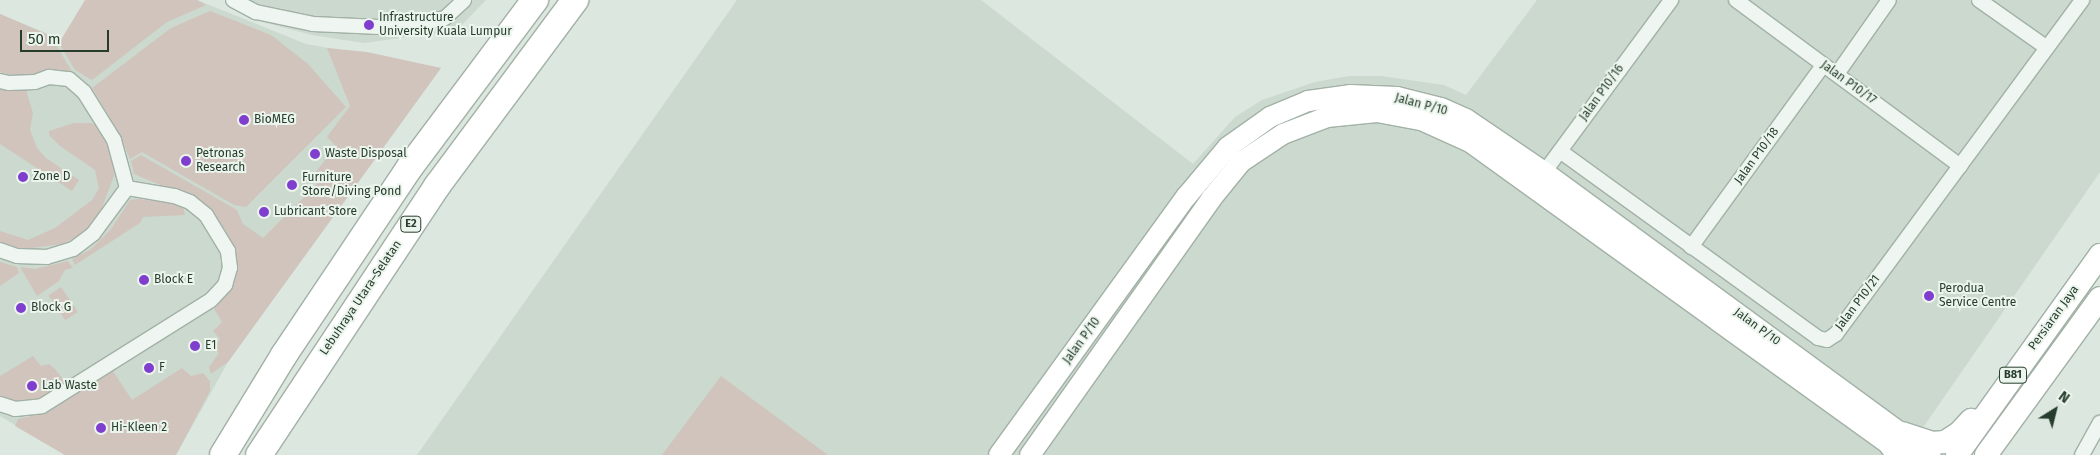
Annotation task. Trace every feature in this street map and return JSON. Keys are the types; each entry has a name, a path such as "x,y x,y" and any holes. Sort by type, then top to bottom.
{"highway":[{"name":"E2","path":"223,455 284,355 405,175 535,0"},
{"name":"Lebuhraya Utara–Selatan","path":"259,455 437,186 575,0"}],"main road":[{"name":"Persiaran Jaya","path":"1957,455 2100,255"},
{"name":"Persiaran Jaya","path":"1986,455 2100,298"},
{"path":"1899,447 1945,442 1959,434 2039,338"}],"street":[{"path":"233,0 256,12 313,24 402,28 445,18 464,0"},
{"name":"Jalan P10/16","path":"1539,179 1671,0"},
{"name":"Jalan P10/17","path":"1736,0 1960,166"},
{"path":"1837,74 1889,0"},
{"path":"1979,0 2047,48"},
{"name":"Jalan P10/21","path":"1560,151 1818,338 1827,340 1836,334 2082,0"},
{"name":"Jalan P10/18","path":"1691,247 1823,65"},
{"path":"0,81 9,83 35,82 49,77 69,79 84,92 114,140 127,188"},
{"name":"Jalan P/10","path":"999,455 1186,197 1228,148 1270,117 1308,101 1350,95 1397,97 1441,108 1466,119 1539,179 1899,447 1931,455"},
{"name":"Jalan P/10","path":"1030,455 1211,198 1241,162 1283,134 1327,117 1377,112 1421,120 1470,142 1539,179"},
{"path":"0,250 17,256 46,257 73,249 93,234 127,188"},
{"path":"0,404 15,409 42,406 211,300 225,285 230,268 228,251 206,215 190,202 174,196 127,188"},
{"path":"2082,455 2098,428"}],"shaded area":[{"path":"85,0 197,0 206,5 167,22 92,80 75,70 59,43"},
{"name":"Petronas Research","path":"197,0 306,44 441,68 228,362 176,455 65,455 0,416 0,14 65,41"},
{"name":"Infrastructure University Kuala Lumpur","path":"225,0 486,0 457,30 364,43 312,35 259,21"},
{"path":"737,0 981,0 1193,164 1235,117 1262,100 1315,82 1349,76 1381,76 1444,85 1466,95 1537,0 2100,0 2100,172 1904,455 417,455"},
{"name":"BioMEG","path":"210,11 271,35 308,64 346,107 246,207 234,205 142,152 130,159 118,131 92,88 171,28"},
{"path":"0,14 51,36 74,75 45,72 23,78 0,72"},
{"path":"327,48 367,52 441,68 228,362 211,374 209,367 219,353 214,348 220,339 213,331 222,322 214,309 233,282 237,258 228,234 216,217 199,201 134,174 131,161 141,155 237,210 243,224 263,238 319,182 315,173 336,146 327,137 350,106"},
{"path":"0,86 26,90 33,113 30,130 37,148 46,158 79,180 72,191 0,144"},
{"path":"74,123 91,123 101,127 111,149 115,173 100,213 86,231 63,244 22,249 0,242 0,231 28,240 55,228 92,200 99,188 95,170 60,146 49,135 49,131"},
{"path":"138,199 178,204 183,206 185,215 143,217 140,223 75,265 72,259 90,250 111,229 130,200"},
{"path":"68,261 73,268 65,270 59,281 37,296 20,267 35,269"},
{"path":"0,262 17,267 19,273 0,286"},
{"path":"61,287 78,312 65,320 49,295"},
{"path":"33,356 41,366 49,364 66,383 37,402 17,405 0,398 0,376"},
{"path":"182,368 191,376 203,373 210,381 210,391 176,455 65,455 15,426 18,419 45,413 113,371 132,400"},
{"path":"721,376 828,455 662,455"}],"place":[{"name":"Infrastructure University Kuala Lumpur","path":"369,25"},
{"name":"BioMEG","path":"244,120"},
{"name":"Waste Disposal","path":"315,154"},
{"name":"Petronas Research","path":"186,161"},
{"name":"Zone D","path":"23,177"},
{"name":"Furniture Store/Diving Pond","path":"292,185"},
{"name":"Lubricant Store","path":"264,212"},
{"name":"Block E","path":"144,280"},
{"name":"Perodua Service Centre","path":"1929,296"},
{"name":"Block G","path":"21,308"},
{"name":"E1","path":"195,346"},
{"name":"F","path":"149,368"},
{"name":"Lab Waste","path":"32,386"},
{"name":"Hi-Kleen 2","path":"101,428"}]}
